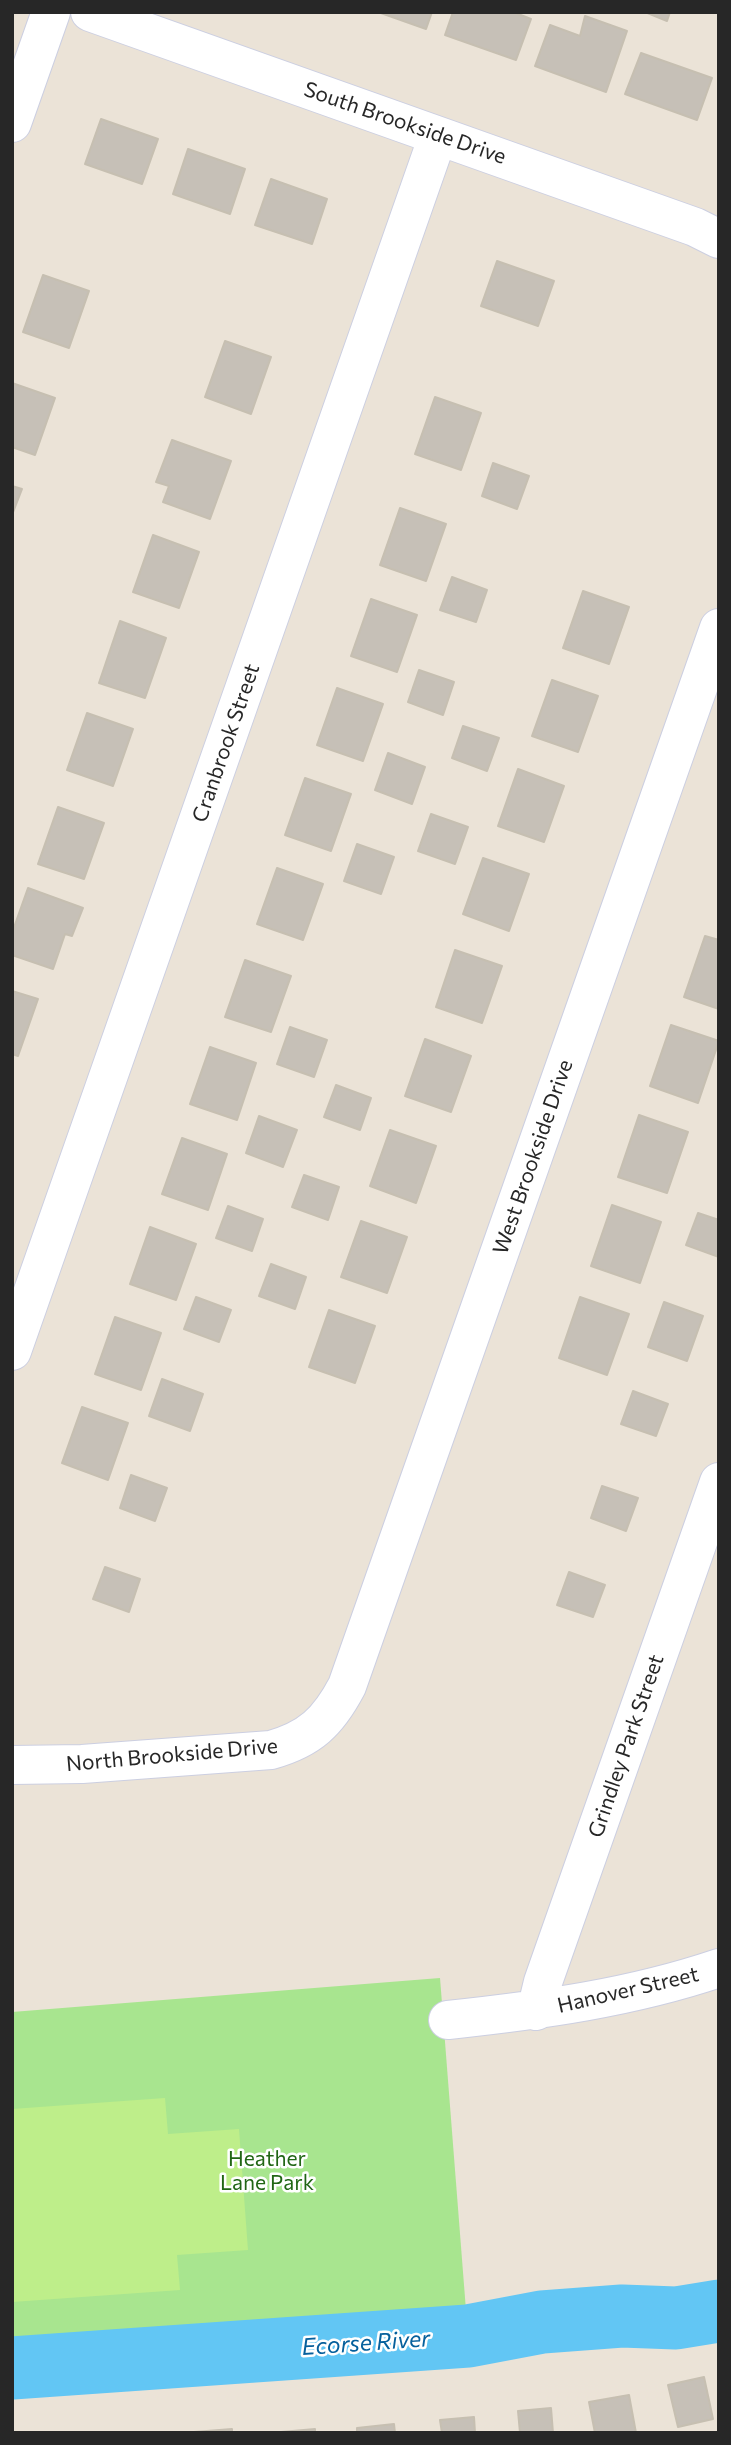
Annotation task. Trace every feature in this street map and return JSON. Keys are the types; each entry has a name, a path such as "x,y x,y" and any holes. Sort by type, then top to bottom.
{"street":[{"path":"12,123 51,12"},
{"name":"South Brookside Drive","path":"89,12 170,26 438,136 695,227 719,239"},
{"name":"Cranbrook Street","path":"12,1351 438,136"},
{"name":"West Brookside Drive","path":"347,1686 719,628"},
{"name":"Grindley Park Street","path":"536,2011 548,1969 719,1482"},
{"name":"North Brookside Drive","path":"12,1765 82,1764 271,1750 289,1745 322,1724 335,1709 347,1686"},
{"name":"Hanover Street","path":"448,2020 536,2011 631,1993 719,1968"}],"green space":[{"name":"Heather Lane Park","path":"440,1978 468,2336 12,2368 12,2012"},
{"path":"165,2098 168,2134 239,2129 248,2250 177,2255 180,2290 12,2302 12,2109"}],"building":[{"path":"378,12 432,12 426,29"},
{"path":"453,12 513,12 531,19 516,60 445,35"},
{"path":"645,12 670,12 667,21"},
{"path":"585,16 627,31 606,92 535,66 550,25 580,36"},
{"path":"641,53 712,78 697,120 625,94"},
{"path":"101,119 158,139 142,184 85,164"},
{"path":"188,149 245,169 230,214 173,194"},
{"path":"271,179 327,199 312,244 255,225"},
{"path":"497,261 554,281 538,326 481,306"},
{"path":"43,275 89,291 69,348 23,332"},
{"path":"225,341 271,357 251,414 205,397"},
{"path":"12,383 55,398 35,455 12,447"},
{"path":"435,397 481,413 461,470 415,454"},
{"path":"172,440 231,461 210,519 163,502 169,486 156,482"},
{"path":"493,463 529,476 517,509 482,496"},
{"path":"12,486 22,489 12,515"},
{"path":"400,508 446,524 426,581 380,565"},
{"path":"153,535 199,552 179,608 133,592"},
{"path":"452,577 487,590 476,622 440,610"},
{"path":"583,591 629,607 609,664 563,648"},
{"path":"371,599 417,615 397,672 351,656"},
{"path":"120,621 166,638 145,698 99,683"},
{"path":"419,670 454,682 443,715 408,702"},
{"path":"552,680 598,696 578,752 532,736"},
{"path":"337,688 383,704 363,761 317,745"},
{"path":"87,713 133,729 113,786 67,770"},
{"path":"463,726 499,738 487,771 452,758"},
{"path":"388,753 425,767 412,804 375,790"},
{"path":"518,769 564,786 544,842 498,826"},
{"path":"305,778 351,794 331,851 285,835"},
{"path":"58,807 104,823 84,879 38,864"},
{"path":"431,814 468,827 455,864 418,851"},
{"path":"357,844 394,857 381,894 344,881"},
{"path":"483,858 529,874 509,931 463,914"},
{"path":"277,868 323,884 303,940 257,924"},
{"path":"28,888 83,908 72,936 65,934 53,969 12,955 12,933"},
{"path":"705,936 719,940 719,1009 684,997"},
{"path":"455,950 502,966 482,1023 436,1007"},
{"path":"245,960 291,976 271,1032 225,1017"},
{"path":"12,991 38,999 18,1056 12,1054"},
{"path":"671,1025 719,1041 698,1103 650,1086"},
{"path":"290,1027 327,1040 314,1077 277,1064"},
{"path":"425,1039 471,1056 451,1112 405,1096"},
{"path":"210,1047 256,1063 237,1120 190,1104"},
{"path":"336,1085 371,1098 360,1130 324,1117"},
{"path":"639,1115 688,1132 667,1193 618,1177"},
{"path":"259,1116 297,1130 283,1167 246,1153"},
{"path":"390,1130 436,1146 416,1203 370,1186"},
{"path":"182,1138 227,1154 208,1210 162,1194"},
{"path":"304,1175 339,1187 328,1220 292,1207"},
{"path":"612,1205 661,1222 640,1283 591,1266"},
{"path":"228,1206 263,1219 252,1251 216,1238"},
{"path":"698,1213 719,1220 719,1257 686,1245"},
{"path":"361,1221 407,1237 387,1293 341,1277"},
{"path":"150,1227 196,1244 176,1300 130,1284"},
{"path":"271,1264 306,1277 295,1309 259,1296"},
{"path":"196,1297 231,1310 219,1342 184,1329"},
{"path":"580,1297 629,1314 607,1375 559,1358"},
{"path":"664,1302 703,1316 687,1361 648,1347"},
{"path":"329,1310 375,1326 355,1383 309,1367"},
{"path":"115,1317 161,1333 141,1390 95,1374"},
{"path":"162,1379 203,1394 190,1431 149,1416"},
{"path":"633,1391 668,1404 656,1436 621,1424"},
{"path":"82,1407 128,1423 108,1480 62,1463"},
{"path":"131,1475 167,1488 155,1521 120,1508"},
{"path":"602,1486 638,1498 626,1531 591,1518"},
{"path":"105,1567 140,1579 129,1612 93,1599"},
{"path":"569,1572 605,1585 593,1617 557,1605"},
{"path":"704,2377 713,2419 678,2427 668,2385"},
{"path":"629,2395 636,2433 595,2433 589,2402"},
{"path":"551,2408 553,2433 520,2433 518,2411"},
{"path":"474,2417 475,2433 442,2433 440,2420"},
{"path":"394,2424 395,2433 357,2433 357,2428"},
{"path":"232,2429 232,2433 194,2432"},
{"path":"315,2429 315,2433 281,2433 281,2432"}],"waterway":[{"name":"Ecorse River","path":"12,2368 468,2336 542,2322 622,2316 676,2318 719,2311"}]}
